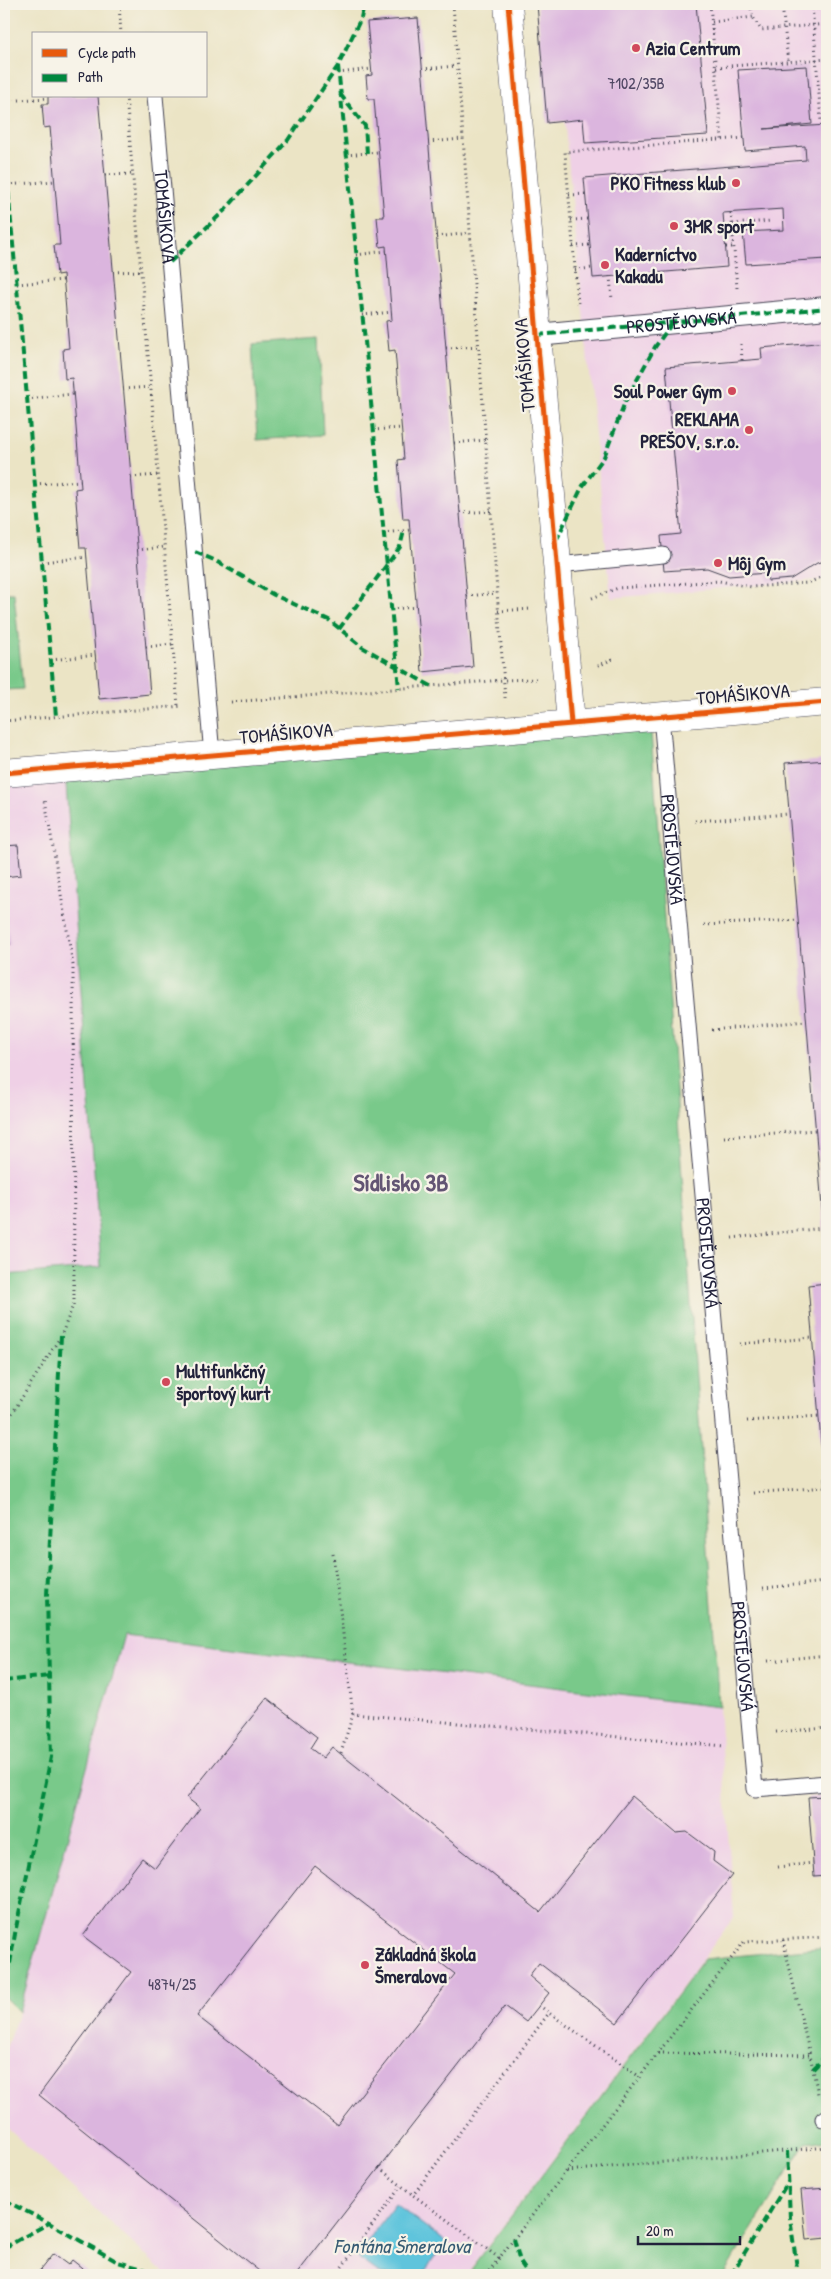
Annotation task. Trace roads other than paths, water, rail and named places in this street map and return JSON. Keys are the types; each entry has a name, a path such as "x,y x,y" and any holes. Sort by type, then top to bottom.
{"street":[{"name":"TOMÁŠIKOVA","path":"508,4 571,723"},
{"name":"PROSTĚJOVSKÁ","path":"536,335 827,308"},
{"name":"TOMÁŠIKOVA","path":"4,772 827,702"}],"lane":[{"name":"TOMÁŠIKOVA","path":"155,98 212,754"},
{"path":"557,565 663,555"},
{"name":"PROSTĚJOVSKÁ","path":"661,716 755,1789 827,1783"}],"water":[{"name":"Fontána Šmeralova","path":"395,2204 446,2242 422,2275 382,2275 356,2256"}],"place":[{"name":"Azia Centrum","path":"636,48"},
{"name":"PKO Fitness klub","path":"736,183"},
{"name":"3MR sport","path":"674,226"},
{"name":"Kaderníctvo Kakadu","path":"605,265"},
{"name":"Soul Power Gym","path":"732,391"},
{"name":"REKLAMA PREŠOV, s.r.o.","path":"749,430"},
{"name":"Môj Gym","path":"718,563"},
{"name":"Multifunkčný športový kurt","path":"166,1382"},
{"name":"Základná škola Šmeralova","path":"365,1965"}],"district":[{"name":"Sídlisko 3B","path":"401,1183"}]}
